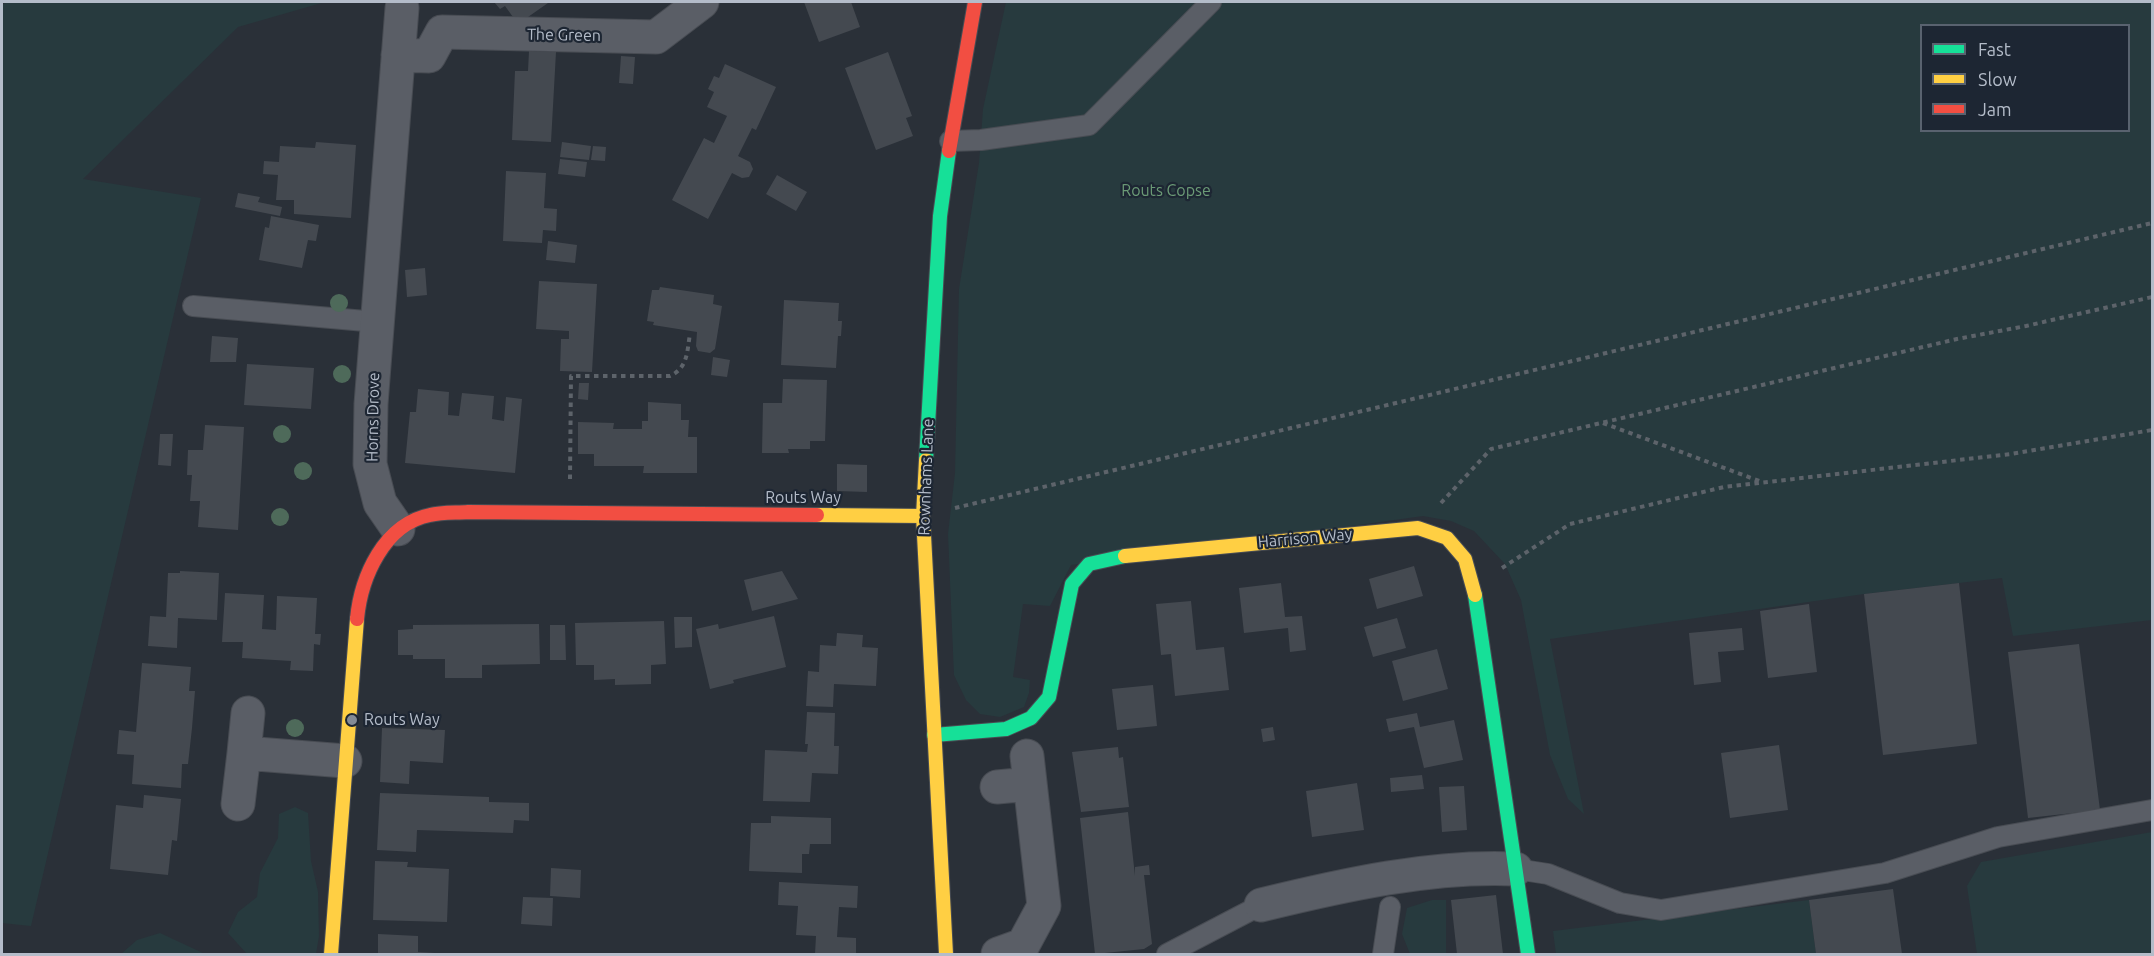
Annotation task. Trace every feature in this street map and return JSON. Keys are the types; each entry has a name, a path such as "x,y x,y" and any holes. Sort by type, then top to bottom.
{"street":[{"name":"The Green","path":"413,56 442,32 656,37 702,2"},
{"name":"Rownhams Lane","path":"946,954 923,516 937,255 950,141 975,2"},
{"name":"Horns Drove","path":"398,529 380,503 370,464 371,404 377,322 413,56 402,8"},
{"name":"Routs Way","path":"398,529 429,515 468,512 923,516"},
{"name":"Harrison Way","path":"934,735 1006,729 1030,718 1049,697 1072,584 1089,564 1134,554 1418,528 1447,538 1465,559 1474,585 1528,954"},
{"path":"331,954 358,607 371,564 398,529"},
{"path":"238,804 248,713"},
{"path":"244,753 345,761"},
{"path":"997,787 1028,770 1044,906 1023,945 998,954"},
{"path":"1262,904 1341,885 1477,868 1516,869"}],"lane":[{"path":"950,141 981,140 1089,125 1211,2"},
{"path":"193,306 377,322"},
{"path":"1516,869 1548,874 1620,903 1661,910 1885,873 1998,837 2152,810"},
{"path":"1167,954 1262,904"},
{"path":"1383,954 1390,907"}],"path":[{"path":"923,516 2152,223"},
{"path":"1418,528 1491,449 1957,339 2026,326 2152,297"},
{"path":"569,513 571,376 669,376 685,364 690,334"},
{"path":"1602,423 1762,483"},
{"path":"1474,585 1570,524 1724,487 2011,454 2152,430"}],"green space":[{"path":"7,2 325,2 238,27 83,179 201,198 31,926 2,923 2,5"},
{"name":"Routs Copse","path":"1006,2 2152,2 2152,620 2013,636 2002,578 1864,594 1550,639 1584,814 1568,799 1550,755 1521,600 1505,564 1474,531 1451,521 1423,516 1071,565 1050,606 1023,604 1013,677 1030,680 1029,693 1024,707 1000,717 980,714 966,700 954,675 948,534 955,473 959,289 979,163 983,109"},
{"path":"295,807 308,813 311,861 318,892 319,936 316,954 247,954 228,933 238,912 257,897 260,873 278,838 279,814"},
{"path":"2152,832 2152,954 1977,954 1967,886 1981,862"},
{"path":"1432,900 1446,900 1446,954 1410,954 1402,934 1407,908"},
{"path":"1809,900 1816,954 1556,954 1553,931"},
{"path":"160,933 205,954 121,954 137,940"}],"building":[{"path":"494,2 548,3 518,24 505,6 500,9"},
{"path":"804,2 851,2 860,27 819,42"},
{"path":"529,51 556,52 551,142 512,140 515,71 528,71"},
{"path":"888,52 912,116 906,118 913,136 876,150 845,68"},
{"path":"621,56 635,57 633,84 619,83"},
{"path":"725,64 776,87 756,130 752,128 738,156 750,162 753,169 749,177 742,178 732,173 708,219 672,200 704,138 714,143 727,116 707,107 714,92 708,89 714,76 719,78"},
{"path":"316,142 356,145 351,218 294,214 294,200 276,200 278,175 263,174 264,161 279,162 280,146 315,148"},
{"path":"562,142 591,146 589,160 560,157"},
{"path":"593,146 606,147 605,161 591,160"},
{"path":"560,159 587,162 585,177 558,174"},
{"path":"506,171 546,173 544,208 557,209 556,231 543,230 542,243 503,241"},
{"path":"777,175 807,192 796,211 766,194"},
{"path":"238,193 260,197 258,202 282,207 280,216 235,207"},
{"path":"271,216 319,225 316,241 308,240 302,268 259,260 265,227 269,228"},
{"path":"548,241 577,245 575,263 546,260"},
{"path":"425,268 427,295 407,297 405,270"},
{"path":"539,281 597,284 592,372 560,371 561,339 569,339 569,331 536,329"},
{"path":"660,287 714,295 713,304 722,306 715,349 710,353 698,351 697,332 653,325 654,322 647,321 652,290 659,290"},
{"path":"784,300 839,303 838,321 842,321 841,336 838,336 836,368 781,365"},
{"path":"212,336 238,338 236,362 210,362"},
{"path":"713,357 730,360 727,377 711,375"},
{"path":"247,364 314,368 311,409 244,405"},
{"path":"783,379 827,380 825,441 810,441 810,449 788,449 789,453 762,453 763,403 782,403"},
{"path":"579,383 589,383 588,400 578,399"},
{"path":"418,389 449,392 448,415 459,416 462,393 494,396 492,419 504,421 506,397 522,399 515,473 405,463 410,412 416,412"},
{"path":"648,402 681,404 681,420 689,420 688,437 697,437 697,473 643,473 644,466 594,466 594,454 578,454 578,422 614,423 613,429 642,429 642,421 648,421"},
{"path":"205,425 244,427 238,530 198,527 200,501 190,501 192,475 187,475 188,450 203,450"},
{"path":"160,434 173,434 171,466 158,465"},
{"path":"837,464 867,465 867,492 837,491"},
{"path":"1414,566 1423,596 1377,609 1369,579"},
{"path":"180,571 219,573 217,620 178,618 177,648 148,646 150,616 166,617 168,573 180,573"},
{"path":"782,571 798,599 752,611 744,580"},
{"path":"1281,583 1285,617 1302,616 1306,650 1290,652 1288,628 1244,633 1239,588"},
{"path":"1959,583 1977,744 1883,755 1864,594"},
{"path":"225,593 264,595 262,629 276,630 277,596 317,598 315,634 321,634 320,645 314,644 313,671 290,670 291,661 242,658 243,642 222,642"},
{"path":"1191,601 1196,650 1224,647 1229,690 1175,696 1171,654 1161,655 1156,604"},
{"path":"1809,604 1817,672 1768,678 1760,611"},
{"path":"774,616 786,667 733,680 734,683 710,689 696,629 718,624 719,629"},
{"path":"674,617 692,617 692,647 675,648"},
{"path":"1397,618 1406,648 1373,657 1364,627"},
{"path":"664,621 666,664 651,665 651,684 615,685 615,679 594,680 594,665 576,665 575,623"},
{"path":"539,624 540,664 482,665 482,678 445,678 445,659 413,659 413,655 398,655 398,630 413,629 413,625"},
{"path":"550,625 565,625 566,660 550,660"},
{"path":"1742,628 1744,650 1718,652 1721,682 1694,685 1689,633"},
{"path":"837,633 863,635 862,647 878,648 876,686 834,684 833,707 806,706 808,671 819,672 820,645 836,646"},
{"path":"2079,644 2100,810 2028,818 2008,652"},
{"path":"1437,649 1448,689 1403,701 1392,661"},
{"path":"142,663 191,667 189,691 195,691 192,728 188,764 182,764 181,788 132,784 134,755 117,754 119,730 136,732"},
{"path":"1153,685 1157,726 1117,730 1112,689"},
{"path":"807,712 835,713 834,746 839,746 838,774 812,773 810,802 763,801 765,750 807,752 808,744 805,744"},
{"path":"1417,713 1420,727 1454,720 1463,760 1424,768 1414,727 1389,732 1386,719"},
{"path":"1273,727 1275,740 1263,742 1261,729"},
{"path":"382,728 445,730 443,763 410,761 409,784 380,782"},
{"path":"1779,745 1788,810 1730,818 1721,753"},
{"path":"1118,747 1119,758 1123,757 1129,807 1081,812 1072,752"},
{"path":"1422,775 1424,789 1391,792 1390,778"},
{"path":"1357,783 1364,830 1312,837 1306,791"},
{"path":"1464,786 1467,830 1442,832 1439,787"},
{"path":"380,793 489,797 489,802 529,803 529,821 514,820 513,833 417,830 416,852 377,850"},
{"path":"144,795 181,799 177,841 172,840 168,875 110,869 116,805 143,808"},
{"path":"1128,812 1135,876 1135,867 1149,865 1150,875 1144,875 1152,944 1144,949 1095,954 1080,818"},
{"path":"771,816 831,818 831,844 810,844 809,854 802,854 802,873 749,871 751,823 771,823"},
{"path":"375,861 408,862 407,867 449,869 447,922 373,920"},
{"path":"551,868 581,870 580,898 550,896"},
{"path":"779,882 858,886 857,908 839,907 837,937 856,938 856,954 815,954 816,936 796,935 798,906 778,905"},
{"path":"1893,889 1902,954 1816,954 1809,900"},
{"path":"1496,895 1503,954 1457,954 1451,900"},
{"path":"523,897 553,898 552,926 521,924"},
{"path":"378,934 418,936 418,952 435,954 378,954"}],"traffic: fast":[{"path":"926,460 940,216 949,151"},
{"path":"934,735 1006,729 1031,718 1049,697 1072,584 1089,564 1125,556"},
{"path":"1475,595 1528,954"}],"traffic: slow":[{"path":"926,460 923,516 946,954"},
{"path":"817,515 923,516"},
{"path":"1125,556 1418,528 1447,538 1465,559 1475,595"},
{"path":"331,954 357,619"}],"traffic: jam":[{"path":"949,151 975,2"},
{"path":"357,619 364,586 378,555 400,529 414,520 430,515 468,512 817,515"}],"place":[{"name":"Routs Way","path":"352,720"}]}
